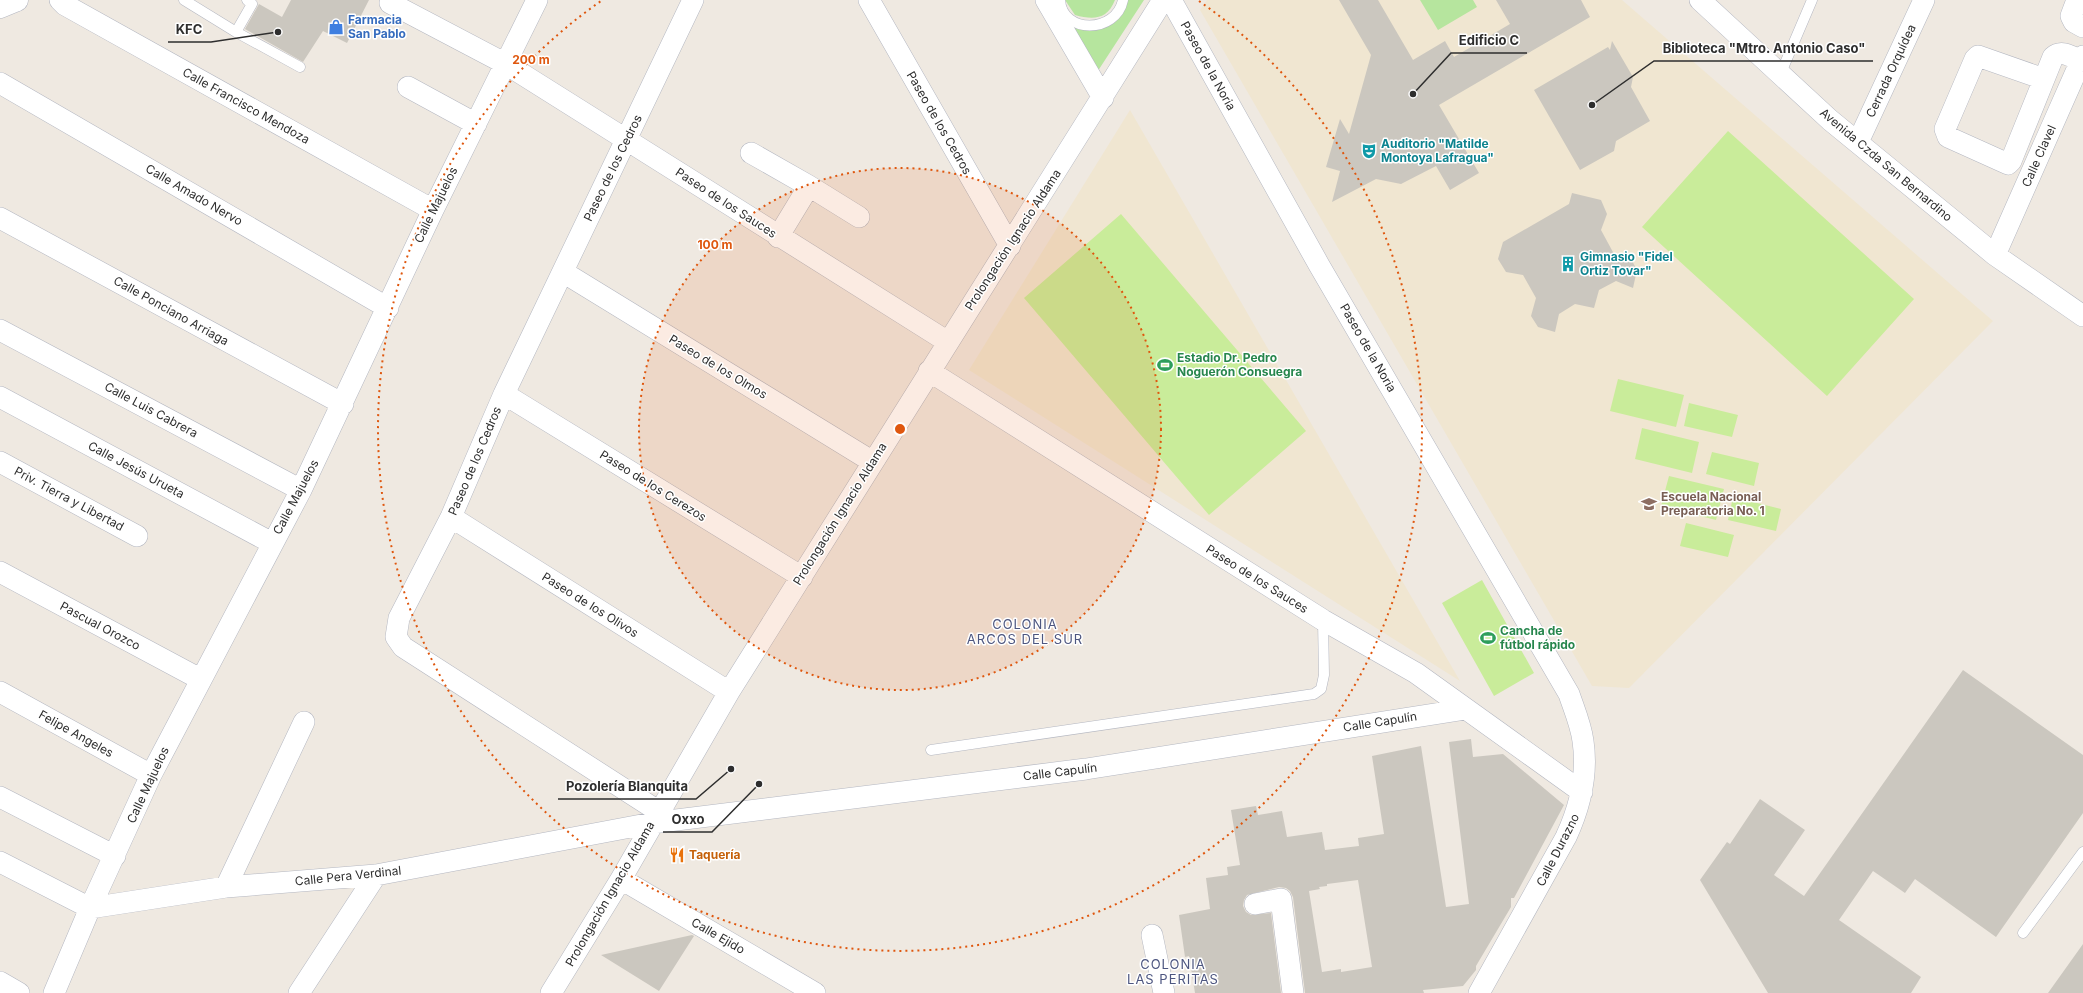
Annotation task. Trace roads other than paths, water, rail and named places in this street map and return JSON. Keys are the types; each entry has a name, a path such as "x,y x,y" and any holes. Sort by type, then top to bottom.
{"main road":[{"path":"0,7 17,0"}],"street":[{"name":"Calle Francisco Mendoza","path":"60,0 72,9 434,210"},
{"name":"Calle Majuelos","path":"54,993 90,908 152,775 200,679 301,490 434,210 537,0"},
{"name":"Paseo de los Cedros","path":"655,817 403,647 396,637 399,618 451,517 504,394 693,0"},
{"name":"Paseo de los Cedros","path":"869,0 1010,246"},
{"path":"1046,0 1103,98"},
{"name":"Prolongación Ignacio Aldama","path":"551,993 621,879 655,817 728,692 802,577 928,372 1010,246 1163,0"},
{"name":"Paseo de la Noria","path":"1171,0 1319,264 1569,694"},
{"name":"Avenida Czda San Bernardino","path":"1700,0 1780,75 1858,142 1995,255 2083,316"},
{"name":"Cerrada Orquídea","path":"1858,142 1924,0"},
{"path":"2077,0 2071,16 2074,22 2083,27"},
{"name":"Paseo de los Sauces","path":"390,3 506,64 627,139 778,237 948,342"},
{"path":"2044,78 1978,56 1975,59 1945,129 1946,134 1948,137 2008,164 2011,161 2053,57 2062,53 2082,59"},
{"name":"Calle Clavel","path":"1995,255 2082,59"},
{"name":"Calle Amado Nervo","path":"0,83 388,308"},
{"path":"408,87 476,124"},
{"path":"751,153 859,217"},
{"path":"778,237 809,186"},
{"name":"Calle Ponciano Arriaga","path":"0,218 342,404"},
{"name":"Paseo de los Olmos","path":"563,272 873,462"},
{"name":"Calle Luis Cabrera","path":"0,330 301,490"},
{"name":"Paseo de los Sauces","path":"928,372 1323,620 1416,673 1582,792"},
{"name":"Paseo de los Cerezos","path":"504,394 802,577"},
{"name":"Calle Jesús Urueta","path":"0,397 272,543"},
{"name":"Priv. Tierra y Libertad","path":"0,462 137,536"},
{"name":"Paseo de los Olivos","path":"451,517 728,692"},
{"name":"Pascual Orozco","path":"0,572 200,679"},
{"name":"Felipe Angeles","path":"0,692 152,775"},
{"name":"Calle Durazno","path":"1479,993 1566,837 1577,814 1582,792 1585,767 1583,740 1569,694"},
{"name":"Calle Capulín","path":"655,817 1086,769 1466,708"},
{"path":"226,887 304,722"},
{"path":"0,797 115,856"},
{"name":"Calle Pera Verdinal","path":"90,908 226,887 376,875 655,817"},
{"path":"0,862 90,908"},
{"path":"299,993 376,875"},
{"name":"Calle Ejido","path":"621,879 815,993"},
{"path":"1255,904 1281,899 1293,993"},
{"path":"1152,935 1164,993"},
{"path":"0,982 19,993"}],"lane":[{"path":"184,0 236,32 300,67"},
{"path":"236,32 252,4 246,0"},
{"path":"1060,0 1065,15 1076,23 1094,26 1104,23 1118,15 1123,0"},
{"path":"1780,75 1812,0"},
{"path":"930,750 1314,694 1322,689 1324,676 1323,620"},
{"path":"2023,933 2083,852"}],"place":[{"name":"Farmacia San Pablo","path":"336,27"},
{"name":"KFC","path":"278,32"},
{"name":"Edificio C","path":"1413,94"},
{"name":"Biblioteca \"Mtro. Antonio Caso\"","path":"1592,105"},
{"name":"Auditorio \"Matilde Montoya Lafragua\"","path":"1369,151"},
{"name":"Gimnasio \"Fidel Ortiz Tovar\"","path":"1568,264"},
{"name":"Estadio Dr. Pedro Noguerón Consuegra","path":"1165,365"},
{"name":"Escuela Nacional Preparatoria No. 1","path":"1649,504"},
{"name":"Cancha de fútbol rápido","path":"1488,638"},
{"name":"Pozolería Blanquita","path":"731,769"},
{"name":"Oxxo","path":"759,784"},
{"name":"Taquería","path":"677,855"}],"district":[{"name":"COLONIA ARCOS DEL SUR","path":"1025,632"},
{"name":"COLONIA LAS PERITAS","path":"1173,972"}]}
